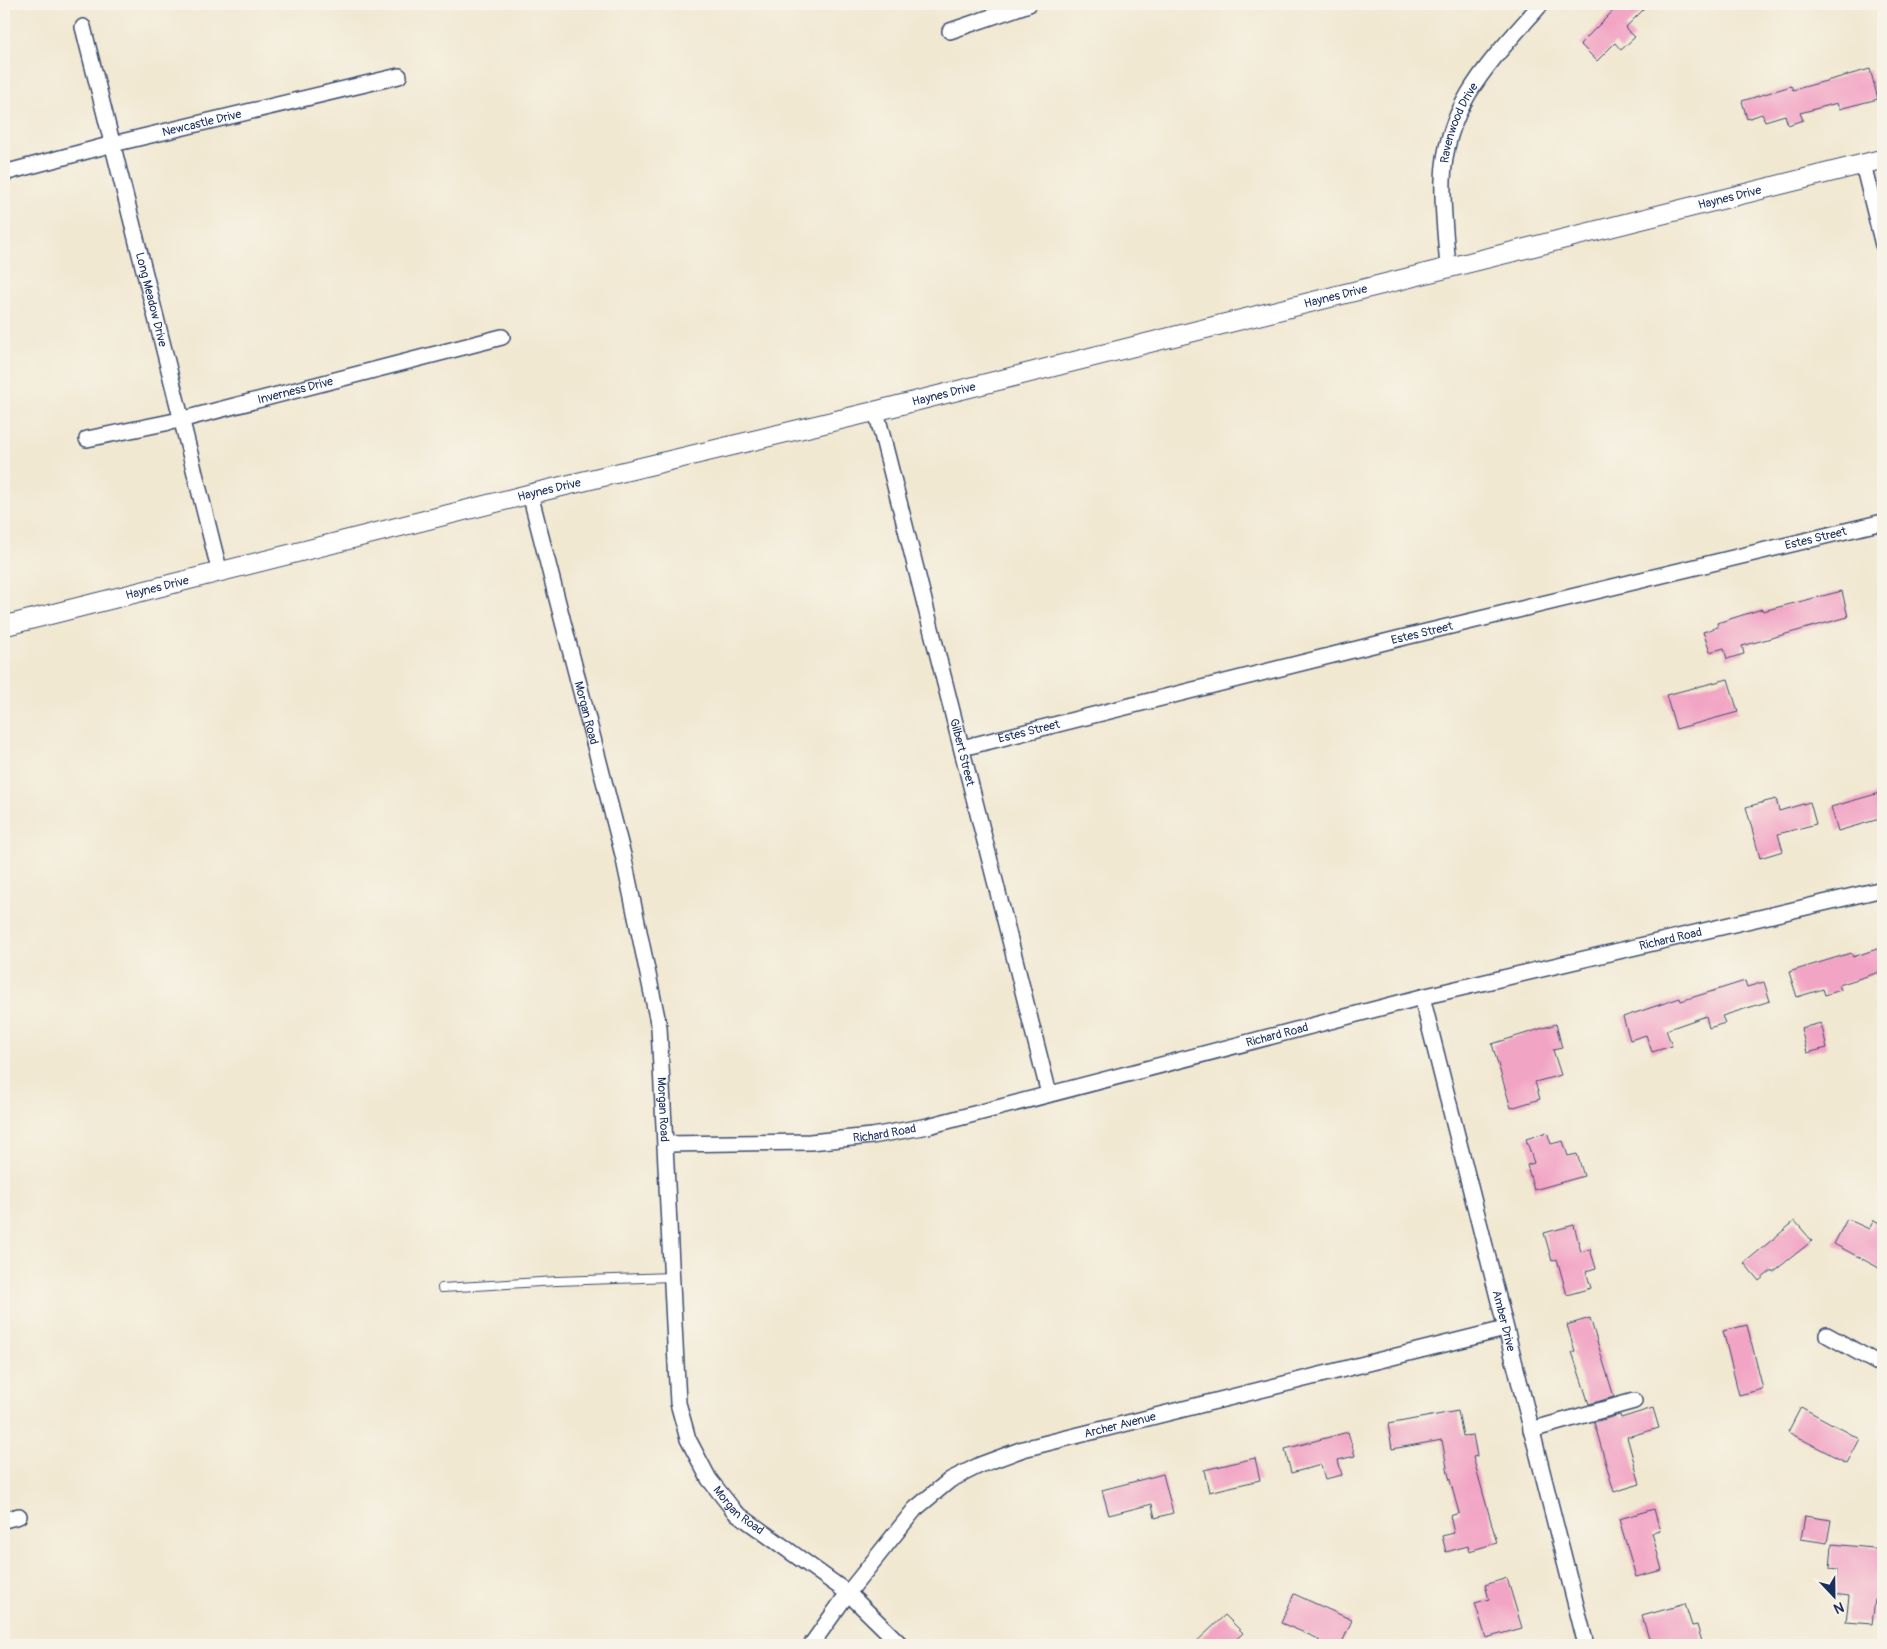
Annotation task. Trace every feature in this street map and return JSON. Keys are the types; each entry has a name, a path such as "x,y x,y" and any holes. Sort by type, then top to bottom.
{"street":[{"path":"950,31 1029,4"},
{"name":"Ravenwood Drive","path":"1448,268 1443,180 1448,142 1462,102 1484,68 1541,4"},
{"name":"Long Meadow Drive","path":"83,27 180,420 220,573"},
{"name":"Newcastle Drive","path":"4,173 113,144 399,76"},
{"name":"Haynes Drive","path":"4,626 530,494 876,411 1883,159"},
{"path":"1863,164 1883,245"},
{"name":"Inverness Drive","path":"87,440 180,420 502,337"},
{"name":"Gilbert Street","path":"876,411 1049,1094"},
{"name":"Morgan Road","path":"530,494 623,855 659,1027 678,1403 688,1439 709,1479 735,1512 848,1593 901,1645"},
{"name":"Estes Street","path":"962,748 1405,637 1883,522"},
{"name":"Richard Road","path":"666,1144 810,1142 872,1136 928,1126 1422,997 1883,889"},
{"name":"Amber Drive","path":"1422,997 1586,1645"},
{"name":"Archer Avenue","path":"810,1645 848,1593 915,1509 950,1480 980,1466 1023,1449 1505,1329"},
{"path":"1827,1335 1883,1366"},
{"path":"1531,1430 1634,1401"},
{"path":"4,1520 19,1516"}],"lane":[{"path":"442,1288 672,1277"}],"building":[{"path":"1620,4 1649,4 1625,28 1635,37 1621,50 1615,43 1597,61 1580,44"},
{"path":"1870,69 1878,99 1839,109 1837,103 1800,113 1803,120 1788,125 1785,115 1765,121 1762,114 1747,119 1742,101 1791,86 1793,90"},
{"path":"1842,591 1848,617 1742,646 1744,654 1727,659 1724,648 1710,652 1703,632 1718,627 1717,623 1762,609 1763,611"},
{"path":"1728,679 1738,712 1676,729 1666,695"},
{"path":"1883,792 1883,818 1838,831 1831,807"},
{"path":"1776,799 1779,811 1810,802 1816,824 1778,834 1783,851 1760,858 1746,807"},
{"path":"1883,947 1883,971 1839,985 1841,990 1825,995 1823,989 1797,997 1789,972 1851,953 1853,957"},
{"path":"1745,981 1747,987 1764,982 1770,1001 1722,1016 1725,1023 1709,1028 1706,1016 1666,1030 1672,1046 1652,1052 1646,1035 1630,1040 1623,1017 1680,998 1681,1001"},
{"path":"1821,1023 1827,1048 1807,1053 1801,1028"},
{"path":"1556,1024 1562,1048 1553,1050 1561,1075 1535,1082 1540,1099 1511,1108 1492,1044"},
{"path":"1547,1132 1551,1144 1563,1141 1568,1156 1577,1154 1584,1176 1534,1190 1527,1165 1534,1163 1526,1139"},
{"path":"1847,1219 1869,1229 1874,1220 1883,1225 1883,1270 1834,1244"},
{"path":"1795,1221 1812,1241 1759,1281 1744,1263"},
{"path":"1574,1225 1581,1252 1590,1249 1596,1268 1586,1271 1591,1288 1567,1295 1557,1259 1552,1261 1544,1233"},
{"path":"1590,1318 1614,1397 1589,1404 1572,1352 1575,1351 1567,1325"},
{"path":"1747,1325 1763,1389 1739,1395 1723,1331"},
{"path":"1801,1407 1860,1439 1847,1463 1788,1432"},
{"path":"1653,1408 1659,1428 1627,1437 1640,1484 1614,1492 1594,1422 1620,1415 1621,1418"},
{"path":"1458,1411 1463,1436 1473,1435 1477,1456 1473,1457 1497,1543 1469,1551 1468,1546 1446,1552 1442,1536 1454,1533 1450,1516 1459,1513 1448,1473 1442,1440 1392,1449 1388,1424"},
{"path":"1348,1432 1355,1456 1338,1460 1342,1475 1325,1479 1321,1465 1291,1473 1285,1449"},
{"path":"1255,1458 1260,1480 1209,1492 1204,1470"},
{"path":"1163,1474 1173,1513 1155,1518 1152,1504 1109,1515 1102,1490"},
{"path":"1654,1509 1660,1531 1652,1533 1662,1570 1636,1577 1619,1519"},
{"path":"1805,1516 1831,1520 1827,1543 1801,1539"},
{"path":"1832,1544 1883,1549 1880,1577 1883,1578 1883,1601 1875,1600 1872,1624 1846,1622 1849,1596 1834,1594 1837,1570 1830,1569"},
{"path":"1507,1578 1522,1628 1486,1638 1475,1603 1489,1599 1485,1585"},
{"path":"1294,1594 1352,1620 1341,1645 1327,1645 1318,1641 1319,1639 1281,1623"},
{"path":"1685,1604 1692,1626 1697,1625 1703,1645 1651,1645 1642,1616"},
{"path":"1225,1615 1243,1633 1230,1645 1193,1645"}]}
